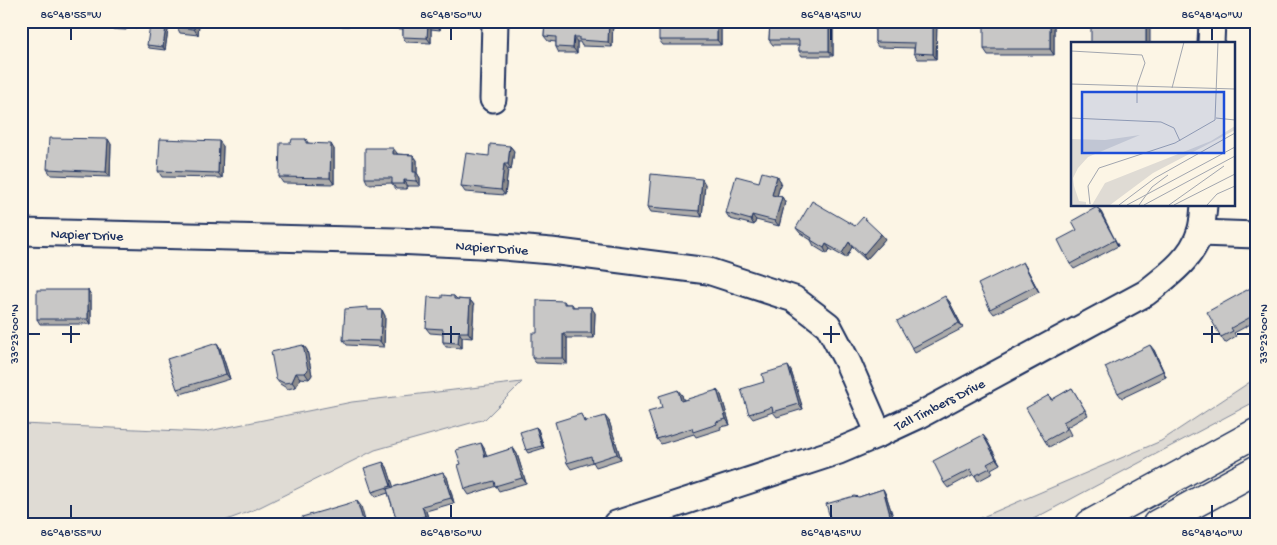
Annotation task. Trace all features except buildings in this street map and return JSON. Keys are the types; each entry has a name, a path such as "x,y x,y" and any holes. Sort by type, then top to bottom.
{"highway":[{"path":"1090,524 1256,433"},
{"path":"1157,524 1256,470"}],"street":[{"path":"493,98 495,21"},
{"path":"1211,42 1212,21"},
{"name":"Tall Timbers Drive","path":"616,524 839,451 879,434 920,415 1146,293 1174,270 1190,251 1200,233 1204,206"},
{"name":"Napier Drive","path":"21,232 396,241 480,245 551,251 708,270 794,299 828,325 848,363 879,434"},
{"path":"1200,233 1256,235"}],"shaded area":[{"path":"1256,378 1256,401 1024,524 966,524 1161,441"},
{"path":"522,382 485,419 375,450 256,509 216,524 21,524 21,424 204,432 352,402"}]}
